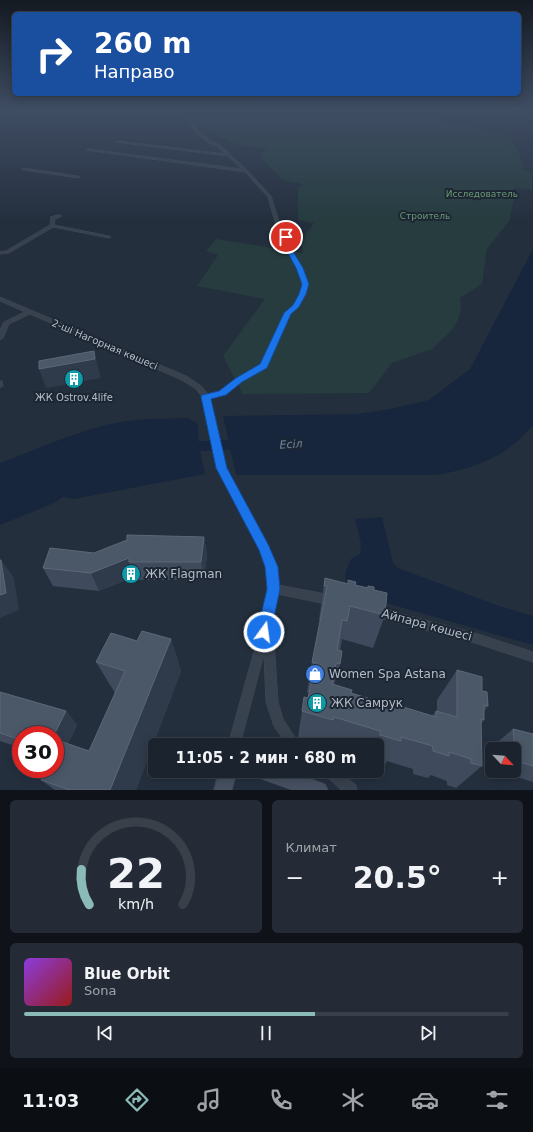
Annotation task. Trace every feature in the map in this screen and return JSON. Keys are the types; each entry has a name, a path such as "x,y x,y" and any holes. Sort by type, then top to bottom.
{"street":[{"path":"159,147 227,155"},
{"path":"220,147 246,171 270,197 278,225 286,237 291,253 300,268 305,284 296,306 288,313 264,366 239,380 222,393 206,397 221,468 264,548 272,567 273,589 268,619 236,738"},
{"path":"88,150 246,171"},
{"path":"24,169 78,178"},
{"path":"52,226 53,218 60,216"},
{"path":"0,253 7,252 52,226 109,237"},
{"name":"2-ші Нагорная көшесі","path":"0,299 184,378 198,387 206,397"},
{"path":"0,338 6,323 30,312"},
{"path":"273,589 317,596 342,603"},
{"name":"Айпара көшесі","path":"365,609 478,639 533,657"},
{"path":"268,619 272,702 278,722 289,738"},
{"path":"223,790 226,778"},
{"path":"283,778 318,790"},
{"path":"337,778 351,790"}],"green space":[{"path":"255,147 516,147 520,154 523,170 532,172 532,190 514,188 515,195 509,221 487,249 482,284 460,298 461,309 458,320 451,331 432,349 392,363 369,393 243,394 223,356 265,299 197,286 218,255 206,251 216,239 303,253 301,242 314,223 298,220 298,188 303,184 283,180 260,157 266,148"}],"water":[{"path":"533,249 533,425 520,439 507,449 477,465 444,474 434,475 236,475 223,416 358,414 390,409 429,400 470,369"},
{"path":"188,418 198,424 199,446 205,474 74,499 63,497 54,503 0,525 0,463 71,435 100,426 133,420"},
{"path":"382,517 393,563 398,568 499,606 533,616 533,645 369,598 347,589 345,573 351,559 360,554 361,544 355,519"}],"building":[{"path":"94,351 95,359 39,369 39,361"},
{"path":"127,535 204,537 201,562 129,562 129,558 91,573 43,568 50,548 94,553 127,540"},
{"path":"0,560 6,593 0,595"},
{"path":"325,578 348,584 348,580 356,582 355,585 368,588 368,586 374,587 374,590 387,593 385,615 350,606 347,621 342,620 337,650 342,651 340,664 336,663 332,684 352,690 351,693 386,704 387,699 400,702 400,706 436,717 436,711 457,717 457,670 482,677 482,691 487,692 488,706 484,705 484,720 481,719 482,766 471,763 471,759 449,752 449,756 433,751 433,746 401,737 401,741 380,735 380,731 334,717 333,720 302,711 304,697 308,698 315,663 312,662 327,586 324,586"},
{"path":"142,631 171,639 110,790 69,790 41,780 42,778 64,778 64,742 89,751 125,671 96,662 111,633 137,641"},
{"path":"0,692 66,711 58,726 12,726 12,737 0,733"},
{"path":"513,729 533,734 533,766 521,762 521,742 514,742"}],"waterway":[{"name":"Есіл","path":"184,447 243,444"}],"place":[{"name":"ЖК Ostrov.4life","path":"74,379"},
{"name":"ЖК Flagman","path":"131,574"},
{"name":"Women Spa Astana","path":"315,674"},
{"name":"ЖК Самрук","path":"317,703"}],"route":[{"path":"264,632 268,619 273,589 272,567 264,548 221,468 206,397 222,393 239,380 264,366 288,313 296,306 303,294 305,284 300,268 291,253 286,237"}],"park label":[{"name":"Исследователь","path":"482,194"},
{"name":"Строитель","path":"425,216"}]}
